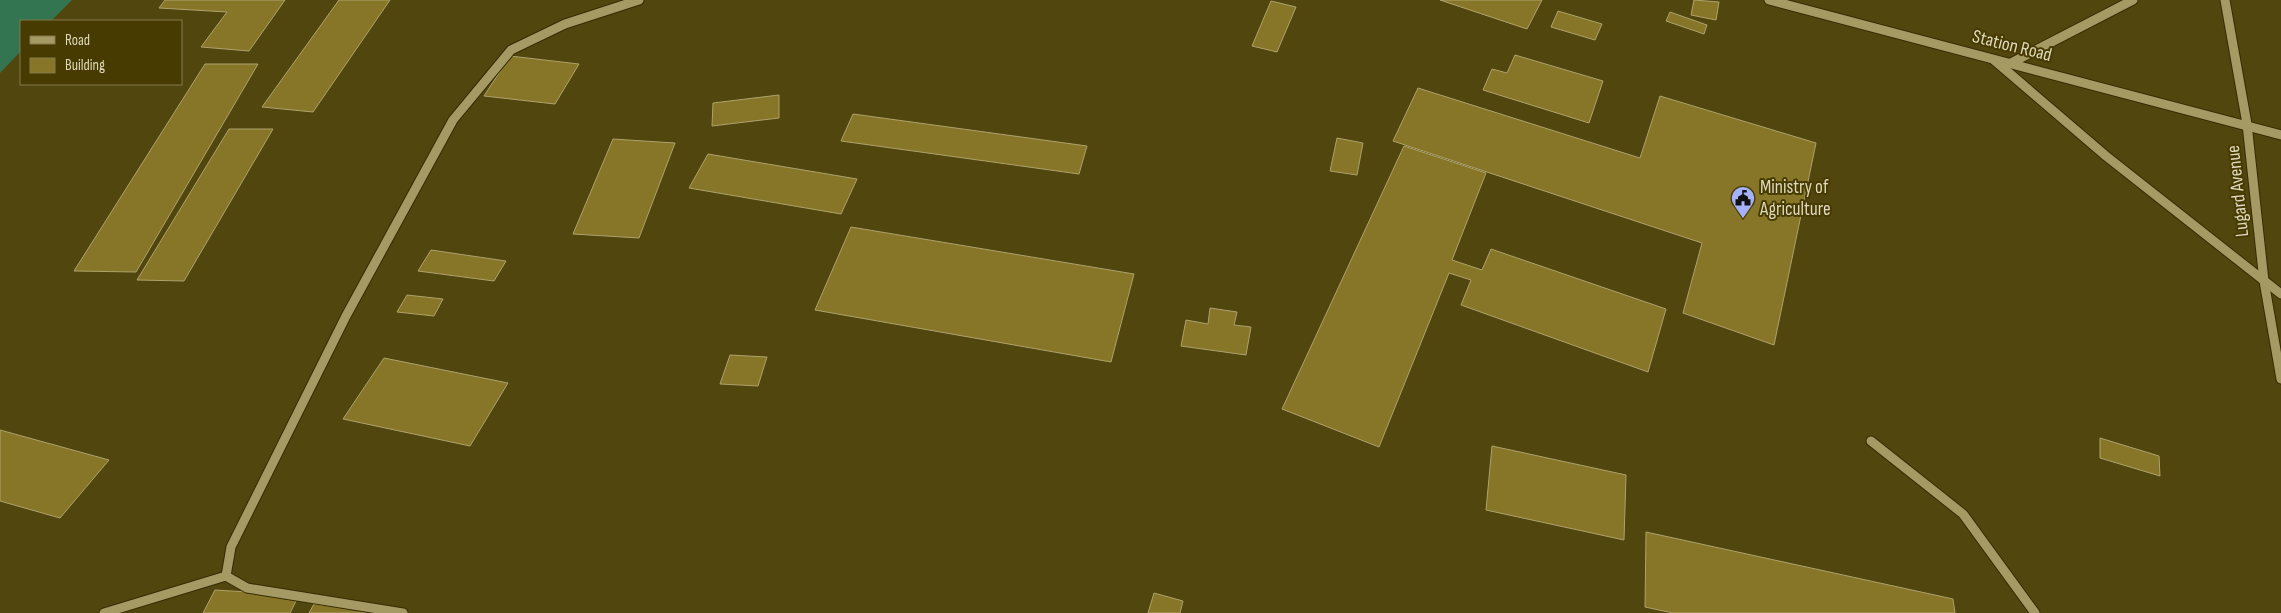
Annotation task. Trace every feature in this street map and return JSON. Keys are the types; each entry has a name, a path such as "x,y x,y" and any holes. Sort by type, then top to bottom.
{"street":[{"path":"226,576 231,547 346,316 453,120 511,50 565,24 640,0"},
{"name":"Station Road","path":"1769,0 2247,124"},
{"path":"2011,63 2133,0"},
{"name":"Lugard Avenue","path":"2225,0 2247,124 2264,282 2281,379"},
{"path":"1991,58 2106,156 2281,294"},
{"path":"2247,124 2281,135"},
{"path":"1871,441 1963,514 2035,613"},
{"path":"104,613 226,576 247,588 403,613"}],"green space":[{"path":"0,0 72,0 52,20 20,20 20,52 0,73"}],"building":[{"path":"165,0 285,0 249,51 201,47 227,12 159,8"},
{"path":"339,0 390,0 313,112 262,107"},
{"path":"1440,0 1542,0 1527,29"},
{"path":"1694,0 1719,2 1716,20 1691,15"},
{"path":"1271,1 1296,7 1277,52 1252,46"},
{"path":"1558,11 1602,24 1595,40 1551,27"},
{"path":"1670,12 1707,25 1704,34 1666,21"},
{"path":"1515,55 1603,81 1589,123 1483,90 1492,69 1507,73"},
{"path":"510,56 579,64 555,104 484,96"},
{"path":"205,64 258,64 136,272 74,271"},
{"path":"1418,88 1640,158 1660,96 1816,143 1774,345 1683,313 1702,243 1393,141"},
{"path":"779,95 779,118 712,126 713,103"},
{"path":"853,114 1087,146 1079,174 841,141"},
{"path":"229,129 273,129 184,281 137,280"},
{"path":"1337,138 1363,143 1357,175 1330,171"},
{"path":"613,139 675,143 639,238 573,234"},
{"path":"1404,146 1486,173 1452,260 1482,270 1491,249 1666,309 1648,372 1461,305 1471,280 1449,273 1379,447 1282,409"},
{"path":"708,154 857,179 841,214 689,188"},
{"path":"851,227 1134,274 1111,362 815,310"},
{"path":"431,250 506,261 494,281 418,271"},
{"path":"407,295 443,299 434,316 397,312"},
{"path":"1210,308 1237,312 1234,325 1251,327 1246,355 1181,346 1186,320 1208,324"},
{"path":"730,355 767,357 758,386 720,384"},
{"path":"384,358 508,383 470,446 343,419"},
{"path":"0,430 109,460 60,518 0,501"},
{"path":"2100,438 2159,456 2160,476 2100,458"},
{"path":"1492,446 1626,475 1624,540 1486,510"},
{"path":"1646,532 1953,599 1955,613 1673,613 1645,607"},
{"path":"215,590 299,595 290,613 203,613"},
{"path":"1154,593 1183,601 1180,613 1148,613"},
{"path":"314,604 386,613 309,613"}],"place":[{"name":"Ministry of Agriculture","path":"1743,219"}]}
